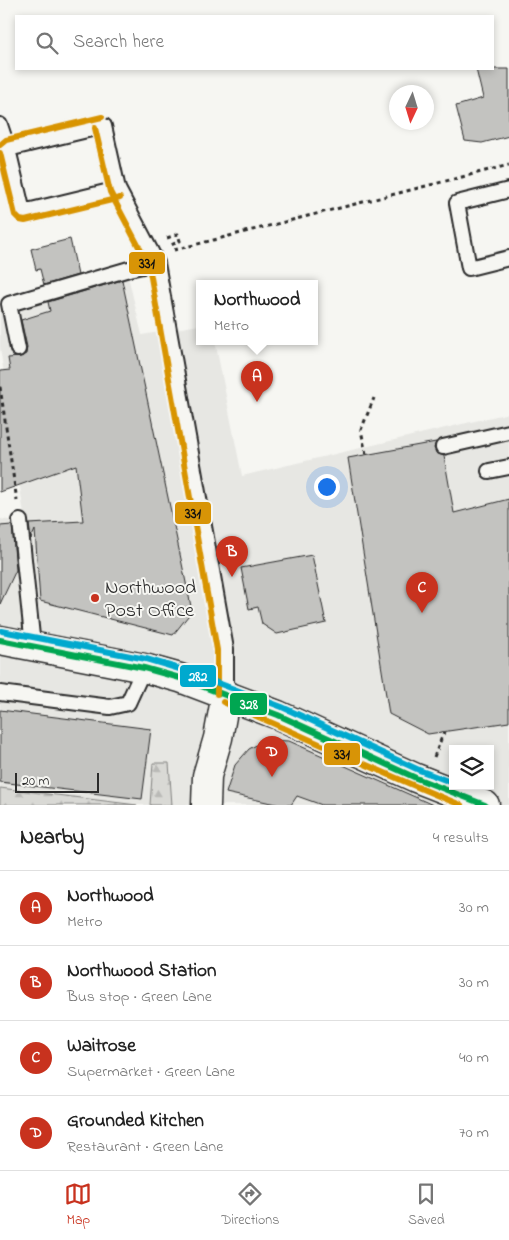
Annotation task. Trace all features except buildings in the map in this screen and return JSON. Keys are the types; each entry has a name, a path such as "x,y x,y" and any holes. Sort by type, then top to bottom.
{"main road":[{"path":"0,640 144,668 180,678 278,715 416,778 485,805"},
{"path":"206,805 207,776 218,738 226,694"}],"lane":[{"path":"0,125 8,149 23,212 118,189"},
{"path":"8,149 104,126 118,189 157,262 226,649 226,694"},
{"path":"509,190 457,203 469,268 509,258"},
{"path":"18,349 8,304 157,262"},
{"path":"442,447 509,432"},
{"path":"489,471 509,467"},
{"path":"20,521 33,646"},
{"path":"0,693 110,707 128,703 144,668"}],"path":[{"path":"166,245 164,239 178,234 180,241 171,244 174,251 509,165"},
{"path":"0,387 20,521"},
{"path":"366,454 361,430 374,398"}],"shaded area":[{"path":"128,276 142,335 196,326 196,345 216,345 242,476 509,413 509,805 112,805 0,790 0,519 25,522 0,347 0,311 73,288"}],"green space":[{"path":"153,763 169,763 172,805 150,805"},
{"path":"0,788 137,805 0,805"}],"transit line":[{"name":"331","path":"0,145 6,140 102,117"},
{"name":"331","path":"95,128 110,192 149,266 217,650 217,694"},
{"name":"331","path":"0,153 15,215 20,220 25,221 120,198"},
{"name":"282","path":"2,631 146,659 183,670 282,707 419,770 449,781"},
{"name":"328","path":"0,640 144,668 180,678 278,715 416,778 485,805"},
{"name":"331","path":"223,702 461,805"}],"place":[{"name":"Northwood","path":"257,402"},
{"name":"Northwood Station","path":"232,577"},
{"name":"Northwood Post Office","path":"95,598"},
{"name":"Waitrose","path":"422,613"},
{"name":"Grounded Kitchen","path":"272,777"}]}
